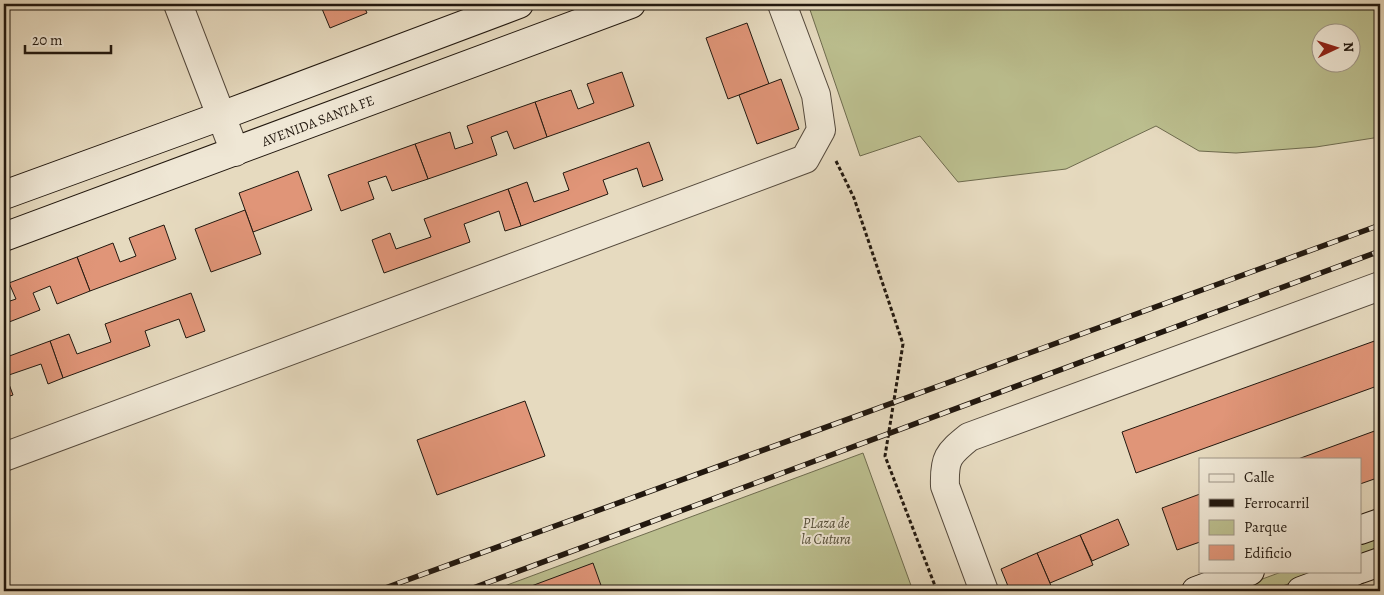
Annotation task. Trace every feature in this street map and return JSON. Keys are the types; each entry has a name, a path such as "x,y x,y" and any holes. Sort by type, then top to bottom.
{"street":[{"path":"178,4 235,152"},
{"path":"4,195 519,4"},
{"name":"AVENIDA SANTA FE","path":"4,237 631,4"},
{"path":"4,457 805,159 821,130 816,95 782,4"},
{"path":"984,591 945,486 944,469 950,451 969,437 1380,286"},
{"path":"1362,529 1380,523"},
{"path":"1362,568 1380,562"},
{"path":"1196,591 1247,572"},
{"path":"1301,591 1352,572"}],"path":[{"path":"821,130 854,198 904,344 885,456 937,591"}],"green space":[{"path":"808,4 1380,4 1380,137 1316,147 1236,153 1199,151 1156,126 1066,169 958,182 920,136 860,156"},
{"name":"PLaza de la Cutura","path":"863,453 913,591 491,591"},
{"path":"1380,536 1380,550 1362,557 1362,542"},
{"path":"1281,572 1320,572 1269,591 1230,591"}],"building":[{"path":"320,4 363,4 367,13 330,28"},
{"path":"747,23 769,84 728,99 706,38"},
{"path":"622,72 634,106 547,137 535,102 571,90 578,109 594,103 587,84"},
{"path":"781,79 799,129 757,144 739,95"},
{"path":"535,102 547,137 514,149 507,131 491,137 497,155 428,179 415,144 450,132 455,149 473,143 467,126"},
{"path":"649,142 663,180 643,187 637,168 603,180 608,194 521,226 508,189 527,182 534,202 569,190 563,173"},
{"path":"415,144 428,179 392,191 386,176 368,182 374,199 341,211 328,175"},
{"path":"298,171 312,210 253,232 239,193"},
{"path":"508,189 521,226 505,231 499,211 464,224 470,242 384,273 372,240 390,233 396,249 431,237 424,219"},
{"path":"245,210 261,254 211,272 195,229"},
{"path":"164,225 176,259 90,291 77,257 113,243 120,262 136,256 129,238"},
{"path":"77,257 90,291 57,304 50,286 33,293 40,310 4,324 4,303 16,299 9,283"},
{"path":"191,293 205,331 186,338 179,319 145,331 150,346 63,378 50,341 69,334 77,354 111,342 105,324"},
{"path":"1380,339 1380,385 1136,473 1122,432"},
{"path":"50,341 63,378 48,384 41,364 6,376 13,395 4,398 4,358"},
{"path":"525,401 545,456 437,495 417,440"},
{"path":"1380,429 1380,477 1362,483 1362,458 1301,458"},
{"path":"1199,494 1199,542 1177,550 1162,508"},
{"path":"1118,519 1129,545 1092,561 1080,535"},
{"path":"1080,535 1093,565 1050,583 1037,553"},
{"path":"1037,553 1052,588 1045,591 1010,591 1001,569"},
{"path":"593,563 603,591 518,591"}],"railway":[{"path":"377,591 1380,225"},
{"path":"465,591 1380,251"}]}
